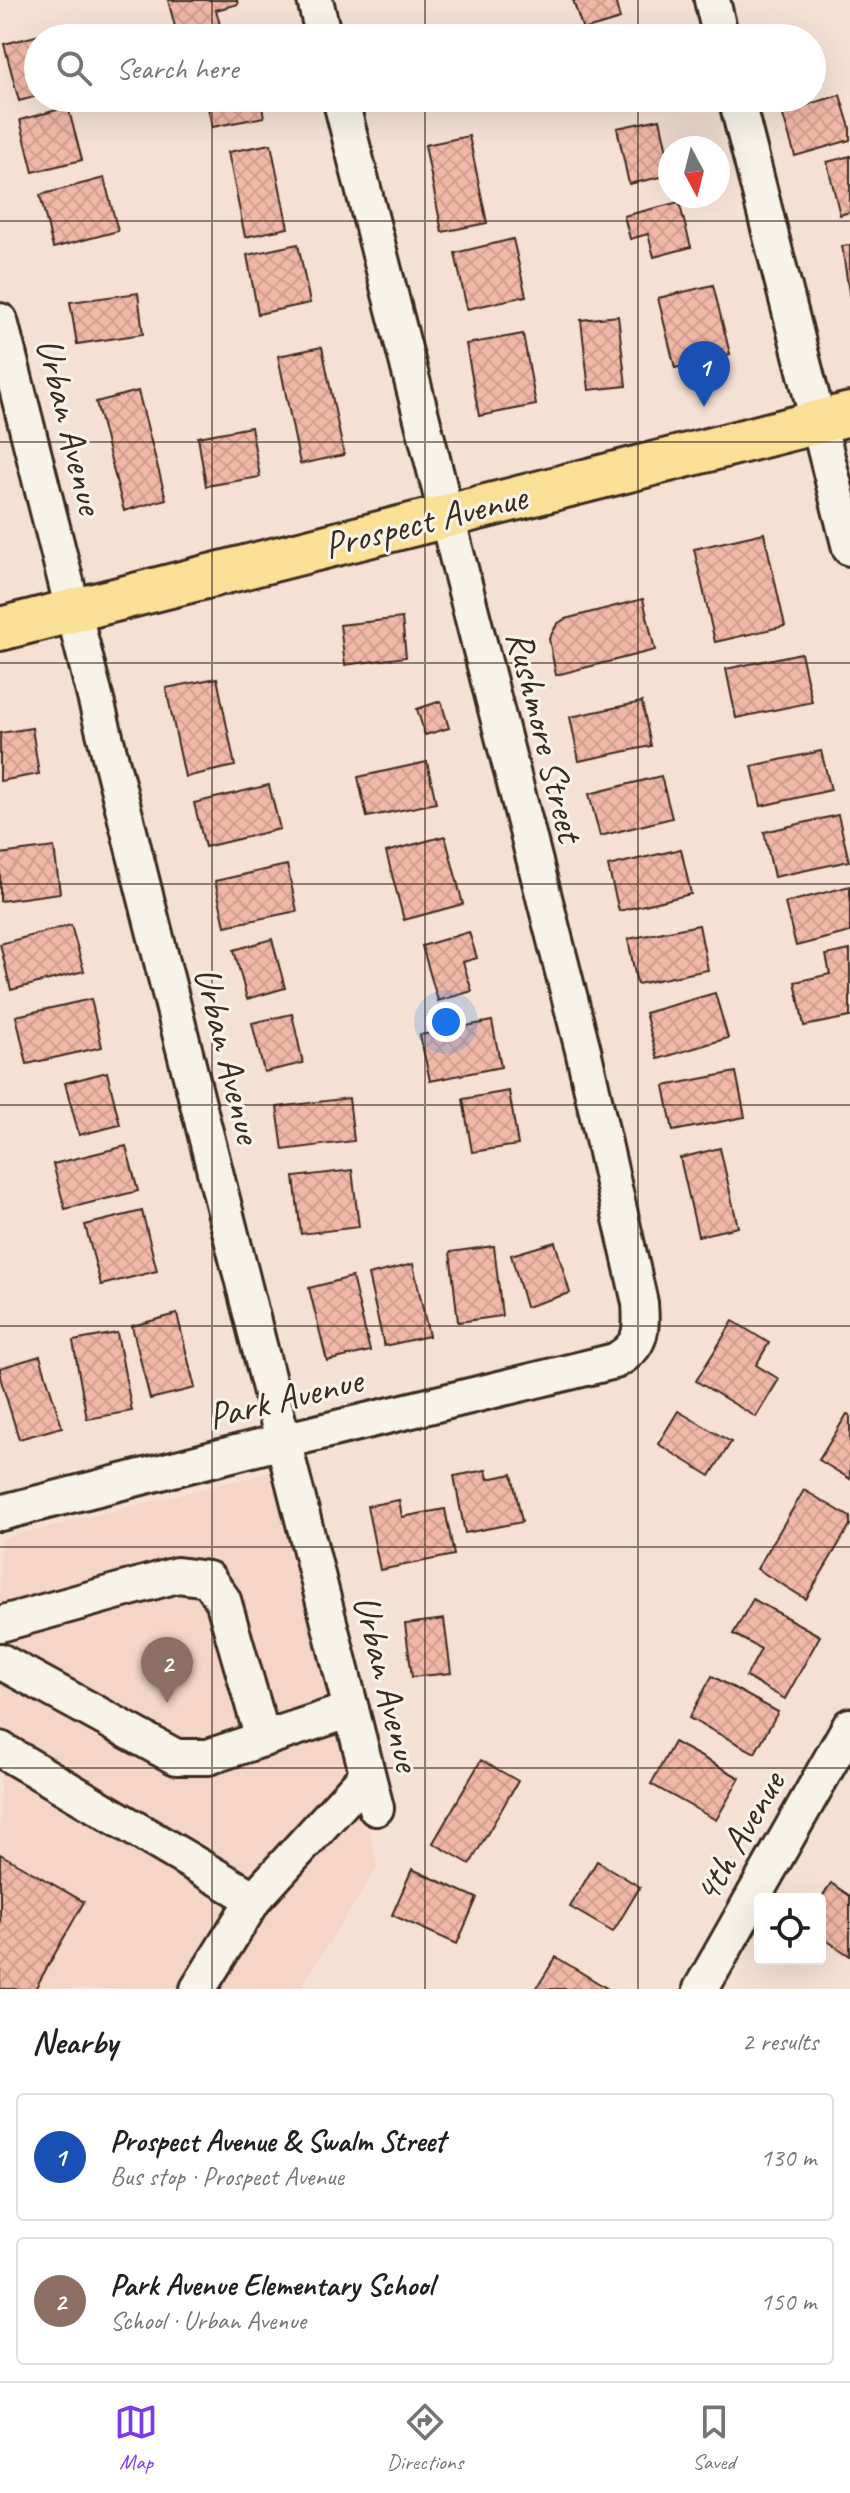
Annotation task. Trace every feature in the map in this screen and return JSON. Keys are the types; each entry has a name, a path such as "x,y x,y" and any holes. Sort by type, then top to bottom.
{"main road":[{"name":"Prospect Avenue","path":"0,629 834,418"}],"street":[{"path":"315,0 321,24"},
{"path":"712,0 718,24"},
{"name":"Rushmore Street","path":"344,112 583,1050 640,1303 641,1326 636,1345 627,1355 615,1361 590,1367"},
{"path":"740,112 834,418 850,548"},
{"name":"Urban Avenue","path":"0,321 376,1808"},
{"name":"Park Avenue","path":"0,1513 590,1367"},
{"path":"0,1624 177,1575 208,1579 223,1600 263,1739"},
{"path":"0,1661 176,1757 208,1757 351,1710"},
{"name":"4th Avenue","path":"701,1989 850,1726"},
{"path":"0,1749 254,1899"},
{"path":"198,1989 254,1899 367,1775"}],"shaded area":[{"path":"274,1471 378,1866 300,1989 0,1989 0,1539"}],"building":[{"path":"168,0 237,0 238,4 216,10 220,24 174,24"},
{"path":"573,0 615,0 620,19 603,24 581,24"},
{"path":"24,39 24,100 19,101 4,44"},
{"path":"840,95 850,128 850,140 795,156 782,112 826,112 826,99"},
{"path":"50,112 69,112 82,160 33,172 20,120"},
{"path":"209,112 263,112 264,117 212,127"},
{"path":"660,119 664,136 658,136 658,178 629,184 617,128"},
{"path":"469,136 487,223 442,232 425,145"},
{"path":"271,144 288,228 245,237 228,152"},
{"path":"850,156 850,212 840,215 827,162"},
{"path":"104,178 118,231 53,248 40,195"},
{"path":"658,207 681,208 691,247 654,257 648,234 630,239 624,216"},
{"path":"513,239 526,296 467,309 455,253"},
{"path":"298,244 310,303 258,314 247,255"},
{"path":"850,245 850,299 842,246"},
{"path":"713,285 730,354 675,368 658,298"},
{"path":"138,293 143,334 77,344 70,302"},
{"path":"618,316 626,386 589,390 581,320"},
{"path":"523,334 536,405 479,416 466,344"},
{"path":"322,347 344,455 300,464 278,356"},
{"path":"138,391 166,499 124,511 96,402"},
{"path":"251,427 260,477 206,486 198,437"},
{"path":"764,533 785,626 715,642 694,549"},
{"path":"643,599 655,650 556,675 549,639 557,624 565,619"},
{"path":"402,618 406,657 345,665 340,625"},
{"path":"801,653 812,702 736,718 726,669"},
{"path":"217,678 235,766 185,777 166,688"},
{"path":"441,701 449,728 425,735 417,709"},
{"path":"642,702 651,746 579,761 570,717"},
{"path":"32,728 39,774 0,781 0,733"},
{"path":"821,751 831,790 761,806 752,766"},
{"path":"427,762 436,803 367,817 358,777"},
{"path":"661,776 672,818 600,836 589,794"},
{"path":"269,785 280,829 205,847 194,803"},
{"path":"838,815 849,861 774,877 764,832"},
{"path":"445,836 463,904 404,920 386,852"},
{"path":"54,847 60,893 0,901 0,854"},
{"path":"681,849 691,894 619,911 608,866"},
{"path":"287,865 297,911 225,926 215,881"},
{"path":"850,886 850,932 796,946 785,903"},
{"path":"71,925 84,971 11,990 0,944"},
{"path":"699,925 708,970 637,984 628,939"},
{"path":"469,932 477,958 463,962 472,991 438,1001 422,946"},
{"path":"272,939 285,988 247,999 234,950"},
{"path":"850,950 850,1017 804,1026 795,982 830,974 826,955"},
{"path":"715,993 728,1038 658,1059 645,1013"},
{"path":"91,999 102,1047 27,1064 16,1016"},
{"path":"292,1014 303,1063 264,1072 252,1023"},
{"path":"492,1021 501,1067 430,1081 420,1035"},
{"path":"107,1072 120,1125 79,1135 65,1083"},
{"path":"736,1072 745,1117 673,1131 664,1086"},
{"path":"509,1091 518,1145 472,1152 463,1099"},
{"path":"349,1098 354,1141 283,1150 277,1107"},
{"path":"126,1146 138,1191 65,1209 53,1164"},
{"path":"720,1148 738,1227 698,1236 680,1158"},
{"path":"352,1170 359,1227 301,1234 294,1177"},
{"path":"142,1211 157,1271 101,1285 85,1225"},
{"path":"555,1242 570,1293 526,1307 511,1255"},
{"path":"494,1246 502,1316 458,1322 450,1252"},
{"path":"413,1264 429,1336 384,1346 368,1275"},
{"path":"352,1277 370,1351 327,1361 309,1288"},
{"path":"177,1314 195,1388 150,1399 132,1326"},
{"path":"733,1321 769,1343 756,1365 779,1379 756,1417 696,1381"},
{"path":"117,1333 132,1411 87,1419 73,1341"},
{"path":"40,1356 62,1427 19,1439 0,1368"},
{"path":"678,1411 731,1442 710,1476 658,1444"},
{"path":"847,1414 850,1415 850,1479 819,1460"},
{"path":"486,1470 488,1479 512,1474 522,1522 465,1533 454,1476"},
{"path":"804,1490 850,1517 850,1525 806,1599 757,1569"},
{"path":"399,1500 402,1517 445,1509 454,1555 380,1570 367,1506"},
{"path":"753,1599 820,1636 785,1699 746,1677 761,1649 733,1634"},
{"path":"444,1619 451,1673 412,1677 405,1624"},
{"path":"712,1676 778,1712 755,1753 689,1718"},
{"path":"674,1742 740,1778 716,1820 651,1784"},
{"path":"481,1760 518,1781 470,1864 433,1843"},
{"path":"0,1854 84,1902 35,1989 0,1989"},
{"path":"597,1861 640,1887 613,1932 570,1907"},
{"path":"412,1869 477,1898 457,1944 392,1915"},
{"path":"831,1883 850,1896 850,1956 826,1940 825,1893"},
{"path":"556,1957 608,1989 536,1989"}],"place":[{"name":"Prospect Avenue & Swalm Street","path":"704,407"},
{"name":"Park Avenue Elementary School","path":"167,1703"}]}
